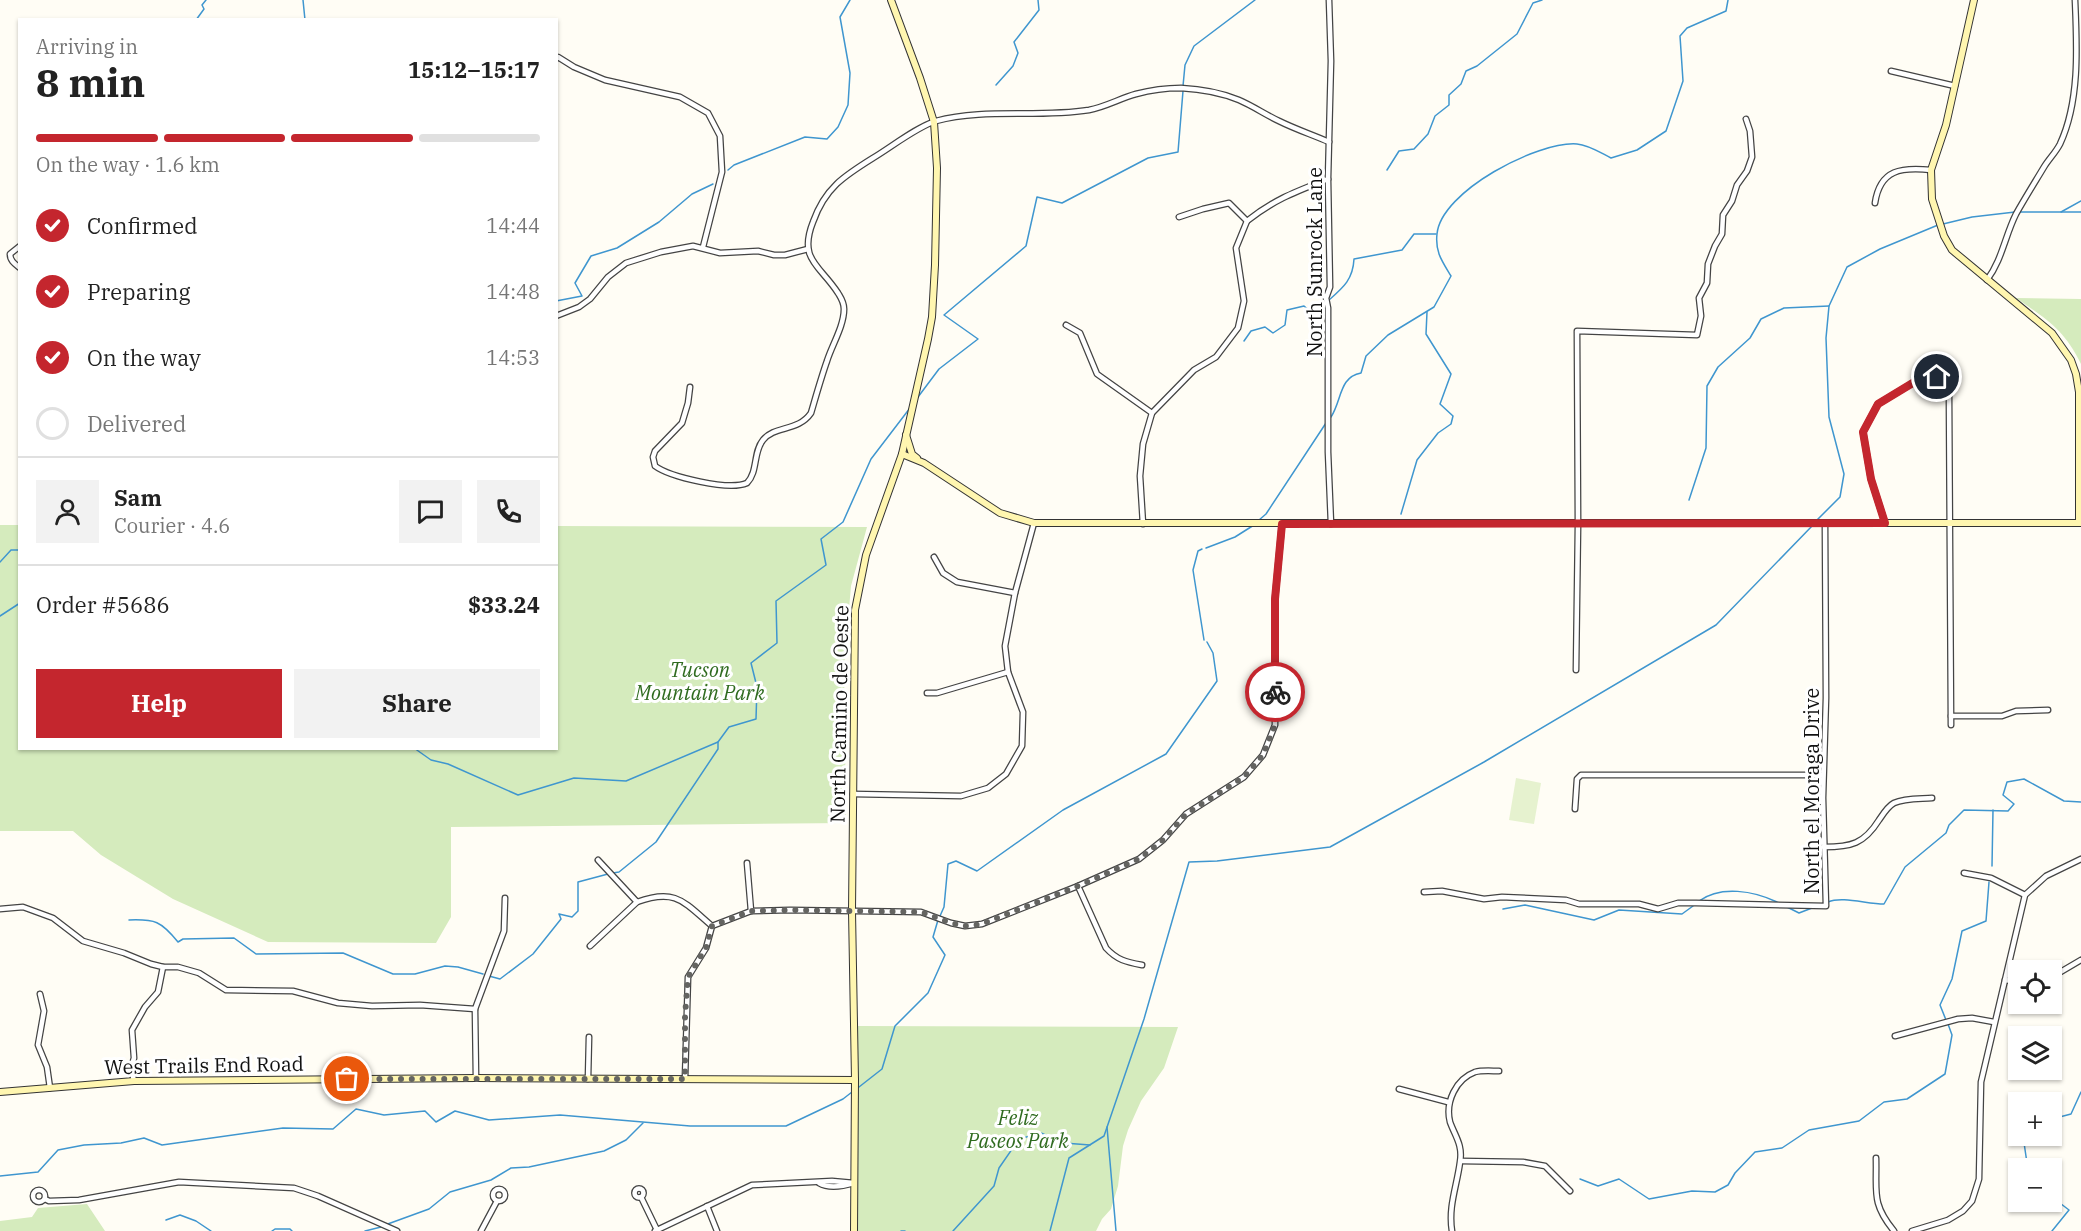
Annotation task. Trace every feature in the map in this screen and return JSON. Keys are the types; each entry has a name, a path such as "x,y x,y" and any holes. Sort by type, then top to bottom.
{"street":[{"name":"North Camino de Oeste","path":"854,1231 855,1080 852,911 855,610 866,555 902,454 932,317 936,202 934,122 891,0"},
{"name":"North Sunrock Lane","path":"1329,0 1331,49 1328,179 1330,287 1326,298 1331,524"},
{"path":"902,454 919,461 1000,513 1034,523 2080,523 2079,392 2076,374 2064,348 2052,333 1953,250 1944,236 1932,199 1931,170 1946,125 1974,0"},
{"path":"1987,280 1997,267 2017,212 2059,145 2068,120 2074,89 2078,23 2074,0"},
{"path":"558,59 605,80 680,97 708,113 720,136 722,172 704,248"},
{"path":"1891,71 1955,86"},
{"path":"690,387 686,414 682,423 678,430 655,451 654,466 694,480 742,485 750,480 763,439 798,425 811,413 842,320 844,307 842,300 827,276 816,267 808,249 808,236 822,200 834,185 850,172 934,122 958,117 998,114 1057,114 1092,109 1137,93 1182,88 1238,100 1281,122 1329,142"},
{"path":"1576,670 1577,330 1697,336 1701,316 1699,298 1707,283 1708,264 1722,234 1724,215 1752,157 1750,131 1746,119"},
{"path":"1875,203 1879,188 1891,174 1914,168 1931,170"},
{"path":"1143,524 1140,476 1143,444 1152,413 1194,370 1216,357 1238,328 1244,301 1236,248 1247,221 1269,204 1290,193 1328,179"},
{"path":"1179,217 1229,203 1247,221"},
{"path":"558,315 579,307 590,299 608,277 626,263 676,249 693,246 720,253 758,251 774,255 796,253 808,249"},
{"path":"18,248 10,257 18,266"},
{"path":"1066,325 1080,333 1097,374 1152,413"},
{"path":"1885,523 1871,479 1863,432 1878,404 1916,381 1937,377 1949,392 1951,725"},
{"path":"906,434 912,454 919,461"},
{"path":"853,794 961,796 988,788 1006,774 1022,746 1023,712 1008,672 1005,646 1015,593 1034,523"},
{"name":"North el Moraga Drive","path":"1424,892 1442,891 1484,899 1502,897 1566,900 1579,904 1639,904 1658,909 1678,903 1826,906 1823,775 1826,698 1825,523"},
{"path":"712,926 751,911 790,910 921,912 965,926 982,924 1139,859 1163,840 1186,814 1244,777 1263,755 1275,725 1275,599 1282,524"},
{"path":"934,557 943,573 957,582 1015,593"},
{"path":"927,693 937,693 1008,672"},
{"path":"1951,716 2002,716 2016,711 2048,710"},
{"path":"1575,809 1577,779 1581,775 1823,775"},
{"path":"1824,847 1845,847 1860,841 1873,830 1893,803 1932,798"},
{"path":"1912,1231 1948,1220 1969,1205 1979,1179 1979,1095 2025,895 2046,876 2081,859"},
{"path":"598,860 637,902"},
{"path":"747,863 751,911"},
{"path":"1964,873 1991,878 2025,895"},
{"path":"1078,886 1106,948 1124,962 1142,964"},
{"path":"590,946 637,902 654,896 667,896 682,900 712,926"},
{"path":"476,1078 475,1009 504,931 505,898"},
{"path":"0,909 27,908 53,918 83,941 163,967 178,967 199,973 226,990 293,991 338,1003 372,1006 420,1005 475,1009"},
{"path":"685,1079 685,1016 688,977 706,948 712,926"},
{"path":"2062,971 2081,960"},
{"path":"134,1081 131,1068 134,1058 132,1030 145,1007 158,992 163,967"},
{"path":"40,994 44,1011 38,1045 47,1067 51,1088"},
{"path":"1895,1036 1958,1019 1972,1018 1994,1022"},
{"path":"588,1079 589,1037"},
{"path":"1452,1231 1449,1216 1461,1161 1460,1142 1450,1121 1449,1102 1461,1080 1476,1072 1499,1071"},
{"name":"West Trails End Road","path":"0,1092 134,1081 476,1078 855,1080"},
{"path":"1398,1089 1449,1102"},
{"path":"1876,1158 1877,1204 1882,1217 1894,1231"},
{"path":"1461,1161 1523,1162 1545,1166 1570,1191"},
{"path":"641,1197 656,1231 752,1185 847,1181 854,1183"},
{"path":"45,1199 49,1202 79,1200 179,1182 294,1188 318,1196 397,1231"},
{"path":"481,1231 497,1200"},
{"path":"1969,1205 1975,1210"},
{"path":"707,1206 717,1231"}],"green space":[{"path":"2016,298 2081,299 2081,364 2061,333"},
{"name":"Tucson Mountain Park","path":"0,525 18,525 18,750 558,750 558,526 867,527 851,586 844,667 846,823 451,827 451,917 436,943 268,942 173,899 101,855 73,831 0,831"},
{"path":"1516,778 1541,783 1534,824 1509,820"},
{"name":"Feliz Paseos Park","path":"857,1026 1178,1027 1164,1068 1141,1101 1128,1130 1123,1146 1118,1186 1111,1209 1102,1219 1096,1231 858,1231"},
{"path":"87,1204 105,1231 0,1231 0,1221 32,1217 38,1208"}],"waterway":[{"path":"197,18 204,9 202,5 206,0"},
{"path":"303,0 305,18"},
{"path":"728,170 734,165 805,137 827,139 838,127 848,105 850,73 840,17 850,0"},
{"path":"996,85 1013,66 1018,53 1014,42 1039,10 1038,0"},
{"path":"1183,86 1185,65 1194,46 1255,0"},
{"path":"1387,170 1399,151 1414,149 1428,134 1435,116 1449,105 1449,95 1461,84 1466,71 1477,66 1517,34 1533,3 1542,0"},
{"path":"1331,417 1345,384 1354,375 1361,373 1366,356 1388,335 1434,307 1451,276 1438,251 1437,234 1443,218 1455,201 1494,172 1539,151 1560,145 1577,144 1611,158 1637,150 1666,131 1683,81 1680,36 1687,28 1726,11 1728,0"},
{"path":"918,397 939,369 978,339 944,315 1026,246 1037,197 1062,203 1148,158 1178,152 1183,91"},
{"path":"558,301 582,296 575,283 591,256 617,248 659,222 692,194 713,184"},
{"path":"2061,212 2081,201"},
{"path":"1943,224 1972,217 2015,212"},
{"path":"2020,212 2081,212"},
{"path":"1816,521 1840,497 1844,474 1829,417 1826,338 1829,306 1847,267 1880,249 1938,225"},
{"path":"1329,300 1347,282 1352,272 1354,259 1402,250 1414,234 1436,234"},
{"path":"1244,341 1251,331 1265,327 1273,333 1285,325 1287,310 1304,306 1310,311 1324,302"},
{"path":"1689,500 1706,448 1707,386 1718,367 1750,338 1761,319 1784,308 1829,306"},
{"path":"1401,514 1417,460 1438,433 1451,424 1453,416 1440,404 1451,374 1426,334 1427,312"},
{"path":"613,873 619,872 656,842 718,749 718,742 729,727 756,719 757,687 751,663 777,643 776,601 826,565 821,539 843,522 871,459 910,408"},
{"path":"1259,520 1266,514 1326,423"},
{"path":"1206,548 1235,537 1254,525"},
{"path":"1050,1231 1069,1158 1104,1136 1144,1019 1189,862 1217,861 1330,847 1484,762 1716,625 1813,525"},
{"path":"1202,549 1198,551 1193,570 1204,640"},
{"path":"0,562 11,550 18,550"},
{"path":"0,616 18,604"},
{"path":"940,916 944,907 948,864 956,861 977,871 1063,810 1166,754 1217,681 1213,653 1207,642"},
{"path":"417,750 431,760 448,764 518,795 574,778 626,781 718,742"},
{"path":"1828,902 1847,900 1884,904 1905,867 1946,833 1949,825 1964,810 2008,811 2014,804 2003,795 2007,782 2024,779 2064,801 2081,802"},
{"path":"1992,866 1993,810"},
{"path":"489,976 500,979 533,954 561,919 559,914 572,917 578,911 578,882 608,874"},
{"path":"1946,1020 1940,1005 1952,979 1962,931 1986,921 1989,882"},
{"path":"1699,901 1717,893 1738,891 1777,902"},
{"path":"1503,909 1525,905 1594,920 1619,910 1682,914 1693,906"},
{"path":"1787,907 1799,913 1812,908"},
{"path":"129,920 157,923 178,942 183,939 234,938 256,954 343,953 393,974 415,974 445,966 483,974"},
{"path":"859,1087 882,1069 895,1026 928,993 945,955 933,937 938,920"},
{"path":"1580,1179 1598,1186 1619,1179 1649,1199 1692,1191 1715,1192 1728,1185 1735,1173 1755,1152 1782,1148 1809,1130 1859,1121 1884,1102 1907,1099 1945,1074 1952,1035 1948,1024"},
{"path":"0,1176 38,1172 58,1150 84,1145 121,1143 144,1138 162,1145 283,1128 333,1129 356,1109 384,1115 425,1111 436,1122 455,1111 489,1120 560,1115 690,1126 786,1126 843,1099 852,1092"},
{"path":"2062,1116 2071,1114 2081,1092"},
{"path":"385,1225 429,1209 450,1192 491,1180 511,1168 529,1167 604,1151 626,1140 643,1123"},
{"path":"1107,1127 1116,1231"},
{"path":"953,1231 994,1186 999,1168 1019,1139 1041,1133 1064,1143 1090,1145"},
{"path":"2024,1146 2026,1158"},
{"path":"2052,1231 2069,1210 2062,1205"},
{"path":"166,1220 180,1215 196,1221 211,1231"},
{"path":"365,1231 381,1227"},
{"path":"272,1231 275,1229 292,1231"}],"way so far":[{"path":"347,1079 685,1079 685,1016 688,977 706,948 712,926 751,911 790,910 921,912 965,926 982,924 1078,886 1139,859 1163,840 1186,814 1244,777 1263,755 1275,725 1275,692"}],"route":[{"path":"1275,692 1275,599 1282,524 1885,523 1871,479 1863,432 1878,404 1916,381 1937,377"}]}
